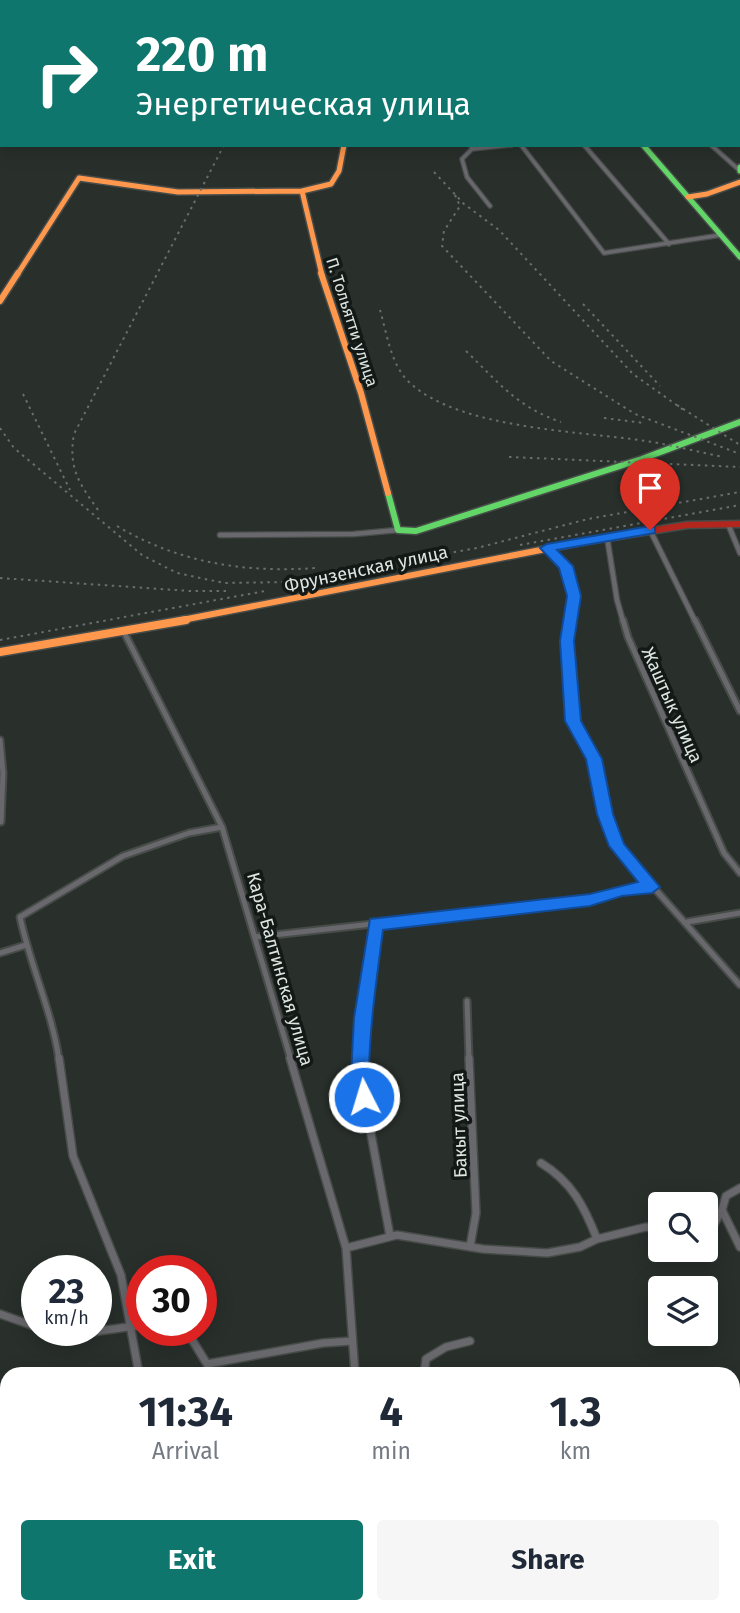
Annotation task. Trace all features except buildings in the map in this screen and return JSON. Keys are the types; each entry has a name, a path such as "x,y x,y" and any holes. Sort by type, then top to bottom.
{"main road":[{"path":"0,300 79,178 178,192 302,191 331,184 339,172 344,147"},
{"path":"645,147 740,257"},
{"path":"688,197 707,194 740,182"},
{"name":"П. Тольятти улица","path":"302,191 317,261 361,393 398,530"},
{"path":"398,530 416,531 435,526 642,459 740,422"},
{"name":"Фрунзенская улица","path":"0,652 124,632 364,587 607,537 650,530 740,524"}],"street":[{"path":"472,147 462,159 464,168 490,206"},
{"path":"522,147 604,253 721,235"},
{"path":"586,147 669,244"},
{"path":"713,147 740,169"},
{"path":"728,524 740,552"},
{"path":"220,535 354,534 398,530"},
{"path":"650,530 740,712"},
{"name":"Жаштык улица","path":"607,537 617,600 628,637 724,853 740,873"},
{"path":"547,548 566,566 574,596 567,641 573,721 594,759 605,814 617,846 740,985"},
{"name":"Кара-Балтинская улица","path":"124,632 222,827 346,1248 354,1367"},
{"path":"0,740 3,773 1,822"},
{"path":"126,1298 121,1275 73,1156 56,1036 26,945 20,917 123,856 190,833 222,827"},
{"path":"255,937 590,900 622,890 652,887"},
{"path":"687,922 740,913"},
{"path":"376,924 363,1018 360,1075 390,1236"},
{"path":"0,953 26,945"},
{"name":"Бакыт улица","path":"467,1001 476,1213 470,1247"},
{"path":"541,1163 564,1175 582,1202 597,1238"},
{"path":"718,1217 726,1196 740,1188"},
{"path":"722,1210 740,1247"},
{"path":"346,1248 397,1235 470,1247 547,1253 580,1247 597,1238 648,1227"},
{"path":"0,1314 21,1321"},
{"path":"196,1346 207,1364 323,1343 352,1341"},
{"path":"425,1367 426,1359 446,1347 470,1341"},
{"path":"135,1346 138,1367"}],"railway":[{"path":"98,510 85,492 74,466 74,434 223,147"},
{"path":"434,172 464,204 499,230 633,374 685,411"},
{"path":"455,195 460,206 444,231 442,246 551,361 635,414 740,454"},
{"path":"583,304 660,386"},
{"path":"380,310 390,349 404,376 432,398 459,410 522,426 646,441 724,457"},
{"path":"466,351 520,401 561,422"},
{"path":"23,394 70,490"},
{"path":"677,405 740,445"},
{"path":"604,418 644,423"},
{"path":"0,428 14,448 142,555 177,573 224,583 290,582 477,548 588,519 740,492"},
{"path":"509,457 740,467"},
{"path":"520,545 740,505"},
{"path":"117,526 164,549 213,563 264,569 316,568"},
{"path":"0,578 190,591 227,591"},
{"path":"0,640 265,591"}],"traffic: fast":[{"path":"645,147 740,257"},
{"path":"388,493 398,530 416,531 642,459 740,422"}],"traffic: slow":[{"path":"344,147 339,171 331,184 302,191 317,261 361,393 388,493"},
{"path":"0,301 79,178 178,192 302,191"},
{"path":"688,197 707,194 740,182"},
{"path":"0,652 294,600 587,541"}],"traffic: jam":[{"path":"587,541 687,525 740,524"}],"route":[{"path":"364,1097 360,1075 363,1018 376,924 590,900 622,890 652,887 617,846 605,814 594,759 573,721 567,641 574,596 566,566 547,548 650,530"}]}
